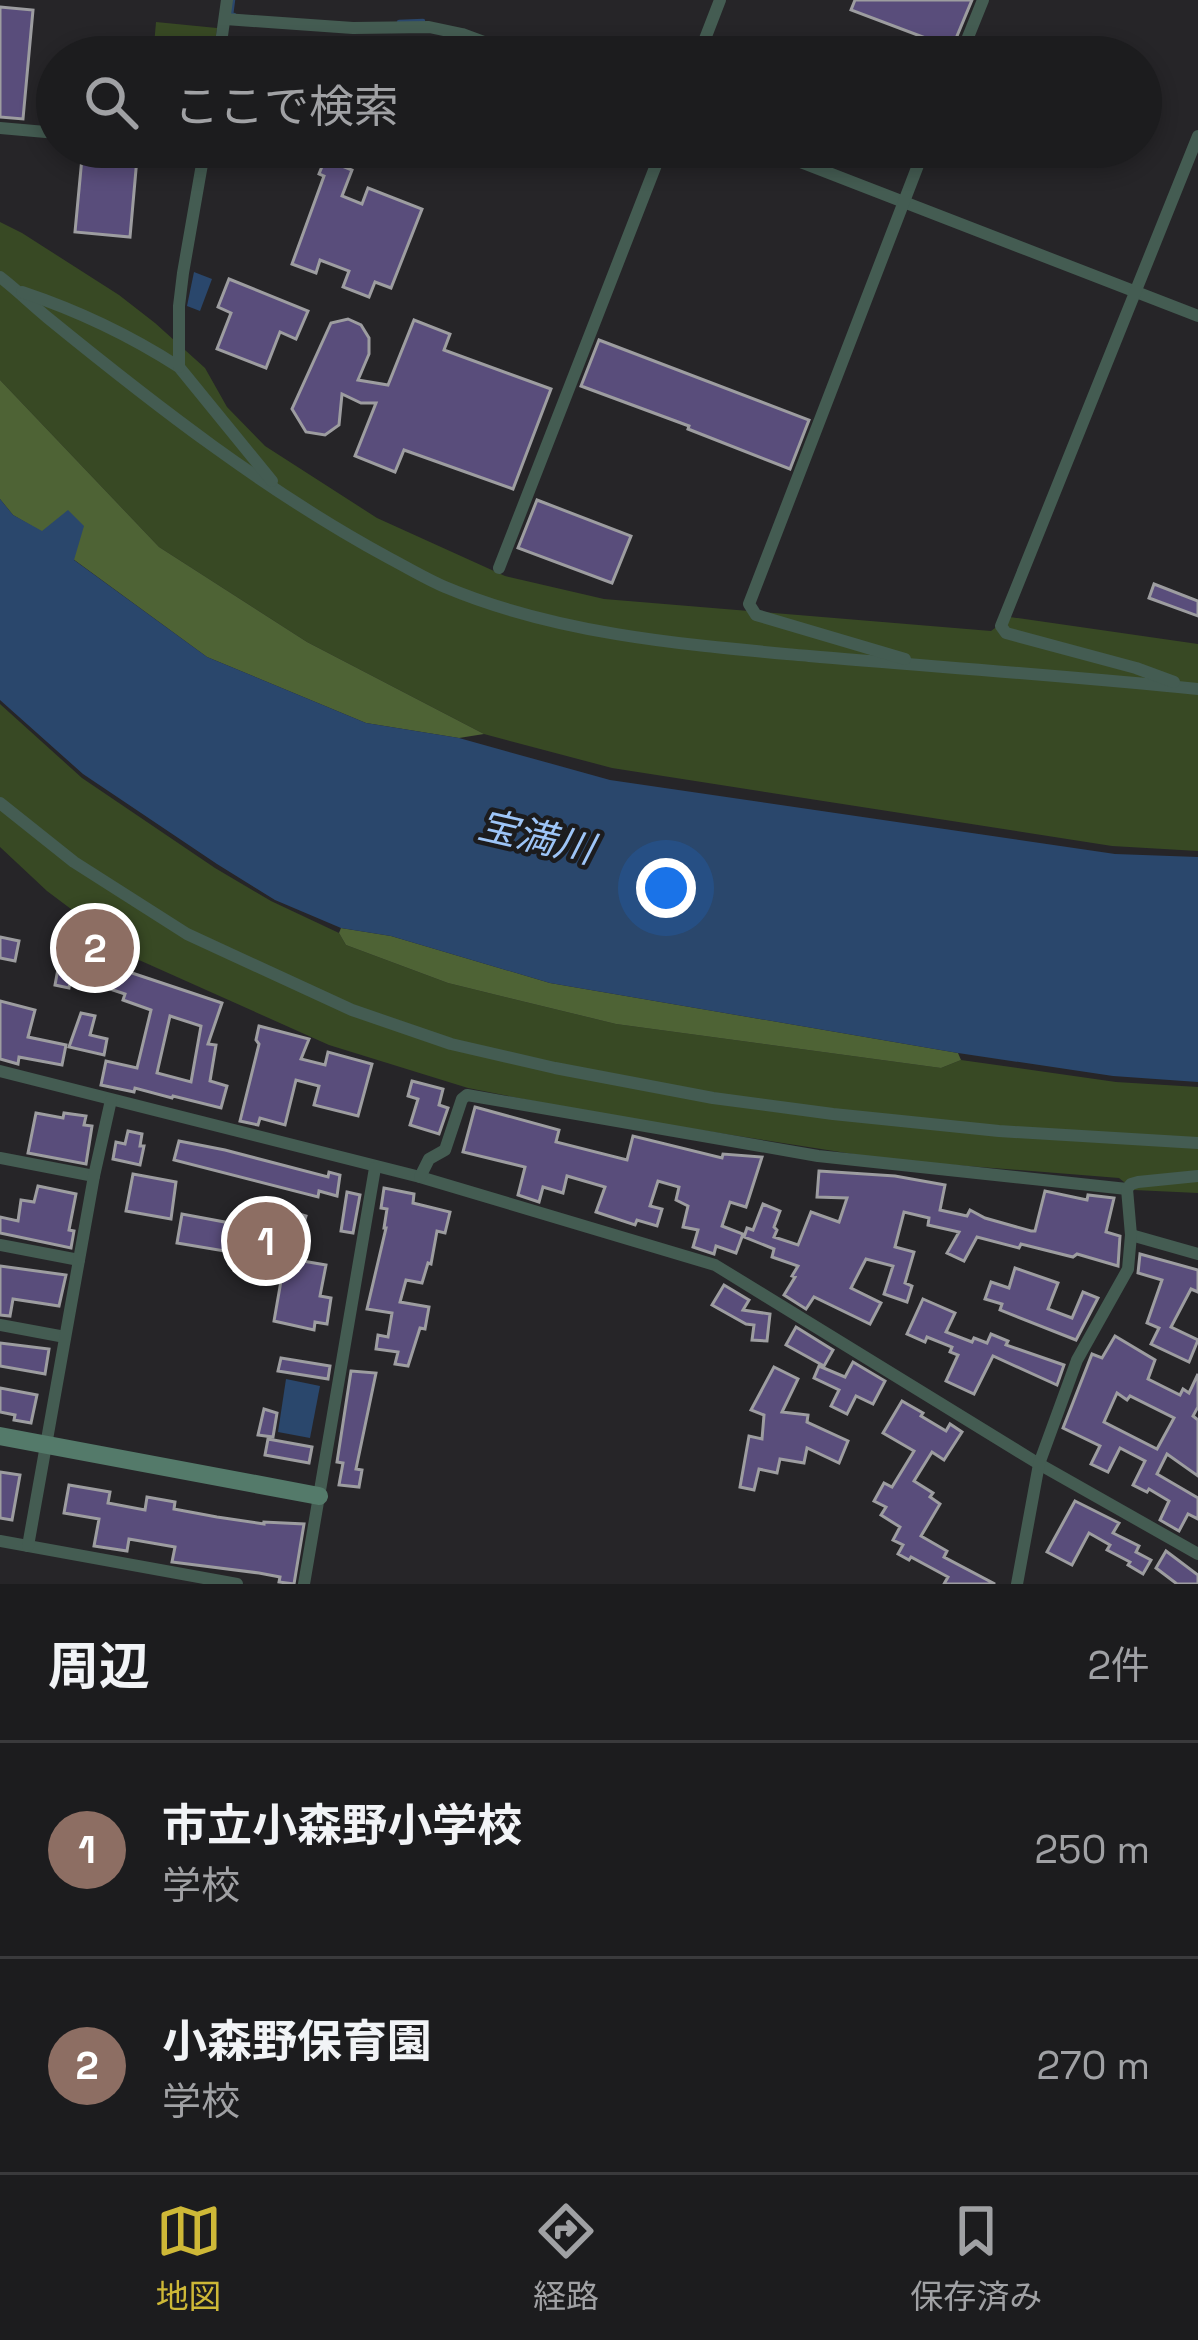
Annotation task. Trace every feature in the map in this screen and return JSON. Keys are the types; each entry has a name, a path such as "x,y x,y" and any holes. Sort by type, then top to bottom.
{"street":[{"path":"222,36 227,0"},
{"path":"706,36 720,0"},
{"path":"969,36 983,0"},
{"path":"225,19 353,28 429,27 467,36"},
{"path":"0,128 36,131"},
{"path":"1192,688 1006,633 1001,626 1198,136"},
{"path":"179,367 179,306 201,168"},
{"path":"499,568 655,168"},
{"path":"816,168 1198,316"},
{"path":"917,168 749,604 756,615 929,666"},
{"path":"0,277 133,386 283,496 444,587 540,617 687,644 1192,688"},
{"path":"18,291 52,302 179,367 283,496"},
{"path":"0,802 74,862 187,934 352,1010 451,1044 713,1098 999,1131 1198,1144"},
{"path":"0,1072 420,1177 715,1265 1039,1464 1198,1554"},
{"path":"420,1177 429,1159 445,1150 467,1096 818,1156 1127,1189"},
{"path":"28,1546 111,1100"},
{"path":"0,1158 94,1176"},
{"path":"304,1584 376,1168"},
{"path":"1017,1584 1039,1464 1077,1360 1128,1269 1127,1189 1138,1182 1198,1176"},
{"path":"1131,1234 1198,1254"},
{"path":"0,1246 79,1260"},
{"path":"0,1325 65,1336"},
{"path":"0,1436 319,1496"},
{"path":"0,1541 237,1584"}],"green space":[{"path":"156,22 217,28 216,36 155,36"},
{"path":"0,222 119,295 155,323 205,368 227,407 265,446 377,518 505,576 604,599 991,631 1010,617 1198,644 1198,851 1112,846 612,768 484,734 307,642 159,547 0,380"},
{"path":"0,380 159,547 307,642 484,734 459,738 366,723 207,657 73,559 68,511 42,532 13,515 0,499"},
{"path":"0,704 82,778 215,868 339,933 346,945 448,983 616,1024 941,1068 961,1060 1116,1082 1198,1087 1198,1193 1134,1190 1119,1178 891,1160 610,1116 468,1088 329,1045 139,960 47,891 0,847"},
{"path":"341,928 391,936 550,983 958,1053 961,1060 941,1068 616,1024 448,983 346,945"}],"water":[{"path":"194,272 212,279 200,311 187,306"},
{"name":"宝満川","path":"0,499 13,515 42,531 68,510 84,526 74,560 207,657 366,723 459,738 610,780 1115,854 1198,857 1198,1082 1113,1076 958,1053 550,983 391,936 341,928 275,900 83,774 0,700"},
{"path":"286,1379 320,1386 310,1438 278,1432"}],"building":[{"path":"855,0 972,0 957,36 920,36 851,10"},
{"path":"0,7 33,10 23,119 0,117"},
{"path":"81,168 136,168 130,237 75,232"},
{"path":"321,168 347,168 352,170 342,196 362,204 368,188 422,209 391,288 375,282 369,297 343,287 349,271 320,260 316,273 292,264 324,176 319,174"},
{"path":"229,279 308,311 296,339 280,332 266,368 217,349 231,313 218,307"},
{"path":"348,319 361,325 369,338 369,354 358,380 388,385 414,320 450,334 444,350 551,389 513,489 404,450 395,472 355,456 376,403 361,403 342,394 339,425 325,435 306,432 292,409 331,323"},
{"path":"599,340 809,420 790,469 581,386"},
{"path":"537,500 631,536 612,583 518,548"},
{"path":"1154,584 1198,601 1198,616 1149,598"},
{"path":"0,937 19,941 15,961 0,958"},
{"path":"92,950 129,962 126,971 222,1003 208,1044 216,1045 210,1081 227,1086 221,1108 101,1085 106,1061 137,1068 151,1010 123,1000 125,994 71,976 69,988 55,985 60,958 88,964","holes":["170,1016 201,1026 191,1082 157,1073"]},
{"path":"0,1001 35,1010 28,1037 66,1045 62,1065 19,1057 18,1064 0,1059"},
{"path":"81,1013 95,1016 90,1035 107,1039 104,1055 69,1047"},
{"path":"259,1026 309,1039 301,1059 325,1065 328,1052 372,1064 358,1116 314,1105 319,1086 296,1080 285,1125 260,1118 258,1125 240,1121"},
{"path":"412,1081 443,1089 439,1105 448,1108 439,1134 410,1125 418,1099 408,1096"},
{"path":"475,1107 559,1130 556,1142 627,1160 633,1136 722,1158 723,1154 762,1157 746,1207 730,1202 722,1226 743,1234 736,1253 716,1246 714,1254 693,1247 698,1230 683,1227 688,1206 676,1200 679,1187 658,1181 650,1206 662,1209 657,1226 637,1220 635,1225 596,1212 605,1187 567,1176 563,1193 543,1187 539,1202 518,1195 525,1167 463,1152"},
{"path":"36,1113 86,1116 84,1125 92,1126 86,1164 28,1153"},
{"path":"128,1131 142,1134 140,1165 113,1159 116,1142 125,1144"},
{"path":"179,1141 328,1177 329,1172 340,1175 337,1196 319,1191 318,1197 174,1160"},
{"path":"819,1171 945,1185 940,1210 967,1216 970,1210 1031,1231 1035,1231 1045,1191 1087,1200 1088,1195 1114,1198 1106,1232 1120,1236 1118,1266 977,1237 964,1261 947,1253 959,1232 928,1225 929,1218 904,1212 895,1247 914,1252 905,1283 912,1286 907,1302 884,1294 893,1266 866,1259 851,1288 881,1303 870,1324 814,1297 806,1309 784,1295 798,1266 772,1257 774,1249 744,1237 747,1228 753,1230 763,1204 780,1211 774,1237 798,1245 811,1212 839,1222 847,1198 817,1197"},
{"path":"133,1174 176,1182 171,1219 126,1211"},
{"path":"38,1186 76,1194 69,1230 74,1231 71,1248 0,1233 0,1217 18,1221 21,1200 34,1202"},
{"path":"384,1188 414,1194 413,1203 450,1212 445,1233 437,1231 422,1283 406,1280 400,1302 429,1307 425,1329 420,1328 408,1366 395,1364 398,1352 376,1349 378,1335 388,1337 392,1313 367,1309 386,1228 387,1209 381,1208"},
{"path":"347,1192 360,1195 353,1233 341,1231"},
{"path":"269,1205 306,1216 297,1248 263,1241 260,1257 177,1243 182,1214 262,1229"},
{"path":"1140,1254 1198,1270 1198,1292 1191,1289 1171,1327 1198,1340 1189,1362 1151,1344 1159,1328 1147,1323 1162,1280 1138,1273"},
{"path":"285,1258 326,1265 320,1296 331,1298 327,1324 315,1322 314,1330 274,1321"},
{"path":"0,1266 66,1275 59,1306 13,1299 10,1316 0,1315"},
{"path":"1015,1268 1058,1283 1048,1309 1072,1318 1083,1292 1098,1298 1076,1340 1000,1310 1002,1304 985,1299 991,1282 1009,1288"},
{"path":"724,1285 749,1300 743,1310 770,1314 767,1341 752,1340 754,1325 712,1305"},
{"path":"923,1299 955,1313 946,1332 987,1343 991,1334 1008,1341 1006,1345 1064,1365 1057,1385 993,1356 974,1394 946,1381 958,1355 950,1352 952,1347 907,1334"},
{"path":"796,1327 833,1350 824,1366 786,1345"},
{"path":"1115,1336 1155,1360 1148,1379 1180,1395 1183,1389 1189,1393 1198,1374 1198,1407 1193,1416 1198,1420 1198,1476 1167,1454 1157,1474 1198,1498 1198,1519 1188,1514 1179,1531 1160,1520 1169,1501 1133,1485 1145,1461 1120,1448 1108,1472 1091,1464 1100,1446 1063,1428 1092,1354 1102,1358","holes":["1117,1393 1127,1400 1130,1396 1174,1418 1157,1449 1104,1422"]},
{"path":"0,1343 49,1349 45,1374 0,1366"},
{"path":"281,1358 330,1366 328,1379 278,1371"},
{"path":"853,1362 885,1381 873,1404 856,1396 847,1414 831,1406 839,1390 814,1378 819,1366 845,1377"},
{"path":"774,1367 798,1379 782,1412 808,1415 807,1422 848,1441 839,1463 807,1448 804,1463 780,1459 777,1473 759,1469 754,1490 740,1487 749,1436 762,1439 764,1415 751,1410"},
{"path":"351,1371 376,1373 356,1469 362,1470 359,1487 339,1485 343,1463 337,1462"},
{"path":"0,1388 37,1395 31,1423 0,1412"},
{"path":"902,1401 946,1431 950,1424 962,1432 944,1460 932,1452 914,1481 933,1493 930,1497 940,1504 921,1536 947,1551 944,1557 995,1584 944,1584 948,1577 898,1554 903,1545 893,1540 900,1527 881,1515 886,1507 874,1501 884,1483 892,1487 914,1451 883,1433"},
{"path":"264,1409 277,1413 273,1437 258,1435"},
{"path":"268,1439 312,1447 309,1463 265,1455"},
{"path":"0,1472 20,1475 12,1520 0,1518"},
{"path":"69,1485 110,1492 108,1503 145,1510 147,1497 175,1502 174,1509 217,1517 304,1524 294,1584 259,1573 172,1562 175,1547 129,1539 127,1551 94,1546 99,1519 64,1513"},
{"path":"1075,1501 1119,1523 1113,1533 1139,1546 1136,1552 1151,1560 1143,1574 1089,1533 1072,1565 1047,1552"},
{"path":"1166,1551 1198,1575 1198,1584 1177,1584 1156,1568"}],"waterway":[{"path":"233,0 234,15"},
{"path":"399,22 423,21"}],"place":[{"name":"小森野保育園","path":"95,948"},
{"name":"市立小森野小学校","path":"266,1241"}]}
